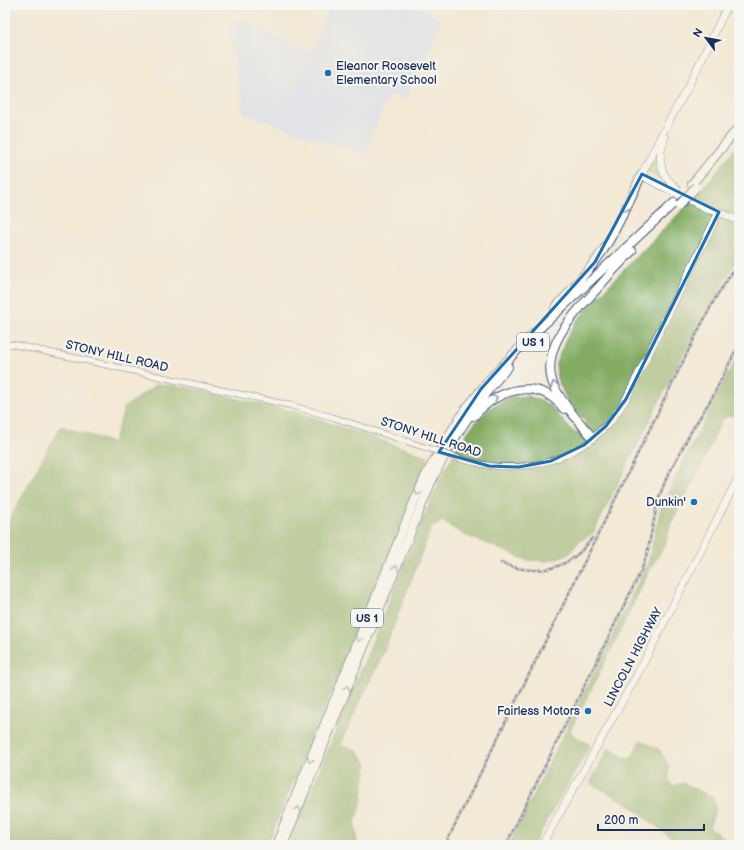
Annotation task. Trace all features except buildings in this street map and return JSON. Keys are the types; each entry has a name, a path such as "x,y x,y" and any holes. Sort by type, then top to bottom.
{"highway":[{"name":"US 1","path":"694,186 739,127"},
{"name":"US 1","path":"284,845 421,504 437,469 450,446 478,403 511,363 632,251 739,136"},
{"path":"517,350 577,284 597,258 616,228 642,174"},
{"name":"US 1","path":"276,845 425,478 444,443 466,410 490,379 517,350 677,204"},
{"path":"592,440 556,390 551,376 552,356 557,341 571,319 632,251"},
{"path":"450,446 485,405 504,393 519,390 537,391 554,399 592,440"}],"main road":[{"path":"677,188 670,183 663,173 660,165 662,145 688,87 728,5"},
{"path":"642,174 688,87"},
{"path":"642,174 677,188 712,206 719,212"},
{"path":"642,174 648,179 710,210 719,212 739,221"},
{"name":"STONY HILL ROAD","path":"592,440 611,421 626,399 719,212"},
{"name":"LINCOLN HIGHWAY","path":"542,845 638,672 739,476"}],"street":[{"name":"STONY HILL ROAD","path":"5,344 16,345 296,407 482,465 497,467 527,467 558,459 592,440"}],"highlighted area":[{"path":"642,174 719,212 626,399 606,426 584,445 551,461 519,467 489,466 439,452 481,389 595,262"}],"shaded area":[{"name":"Eleanor Roosevelt Elementary School","path":"330,5 412,5 443,20 405,100 390,93 363,155 244,113 228,23 245,20 309,54"}],"green space":[{"path":"739,143 739,256 678,364 593,533 579,541 569,554 547,561 527,560 464,535 443,521 431,528 384,651 340,745 357,750 367,764 361,804 355,823 357,845 289,845 423,519 443,474 460,443 473,425 490,408 510,397 528,396 550,405 576,434 586,422 567,400 557,378 556,363 566,339 578,319 704,188"},
{"path":"658,148 664,178 663,180 647,172"},
{"path":"739,352 739,416 727,416 721,421 700,469 670,525 665,545 651,567 570,731 572,734 590,745 533,845 509,845 648,563 661,507"},
{"path":"157,384 185,387 300,413 429,457 267,845 5,845 5,527 61,426 113,443 125,407"},
{"path":"640,740 660,750 669,767 669,782 672,786 683,783 713,798 716,809 709,827 729,842 739,845 683,845 670,837 627,803 590,783 609,748 626,759 632,758"}],"waterway":[{"path":"571,761 579,766"},
{"path":"591,774 620,787 676,829 706,845"}],"railway":[{"path":"445,845 699,329 716,297 739,262"},
{"path":"506,845 641,571 647,554 658,500 666,479 692,430 713,396 739,344"},
{"path":"501,563 527,570 551,568 573,558 592,538"}],"place":[{"name":"Eleanor Roosevelt Elementary School","path":"328,73"},
{"name":"Dunkin'","path":"694,502"},
{"name":"Fairless Motors","path":"588,711"}]}
